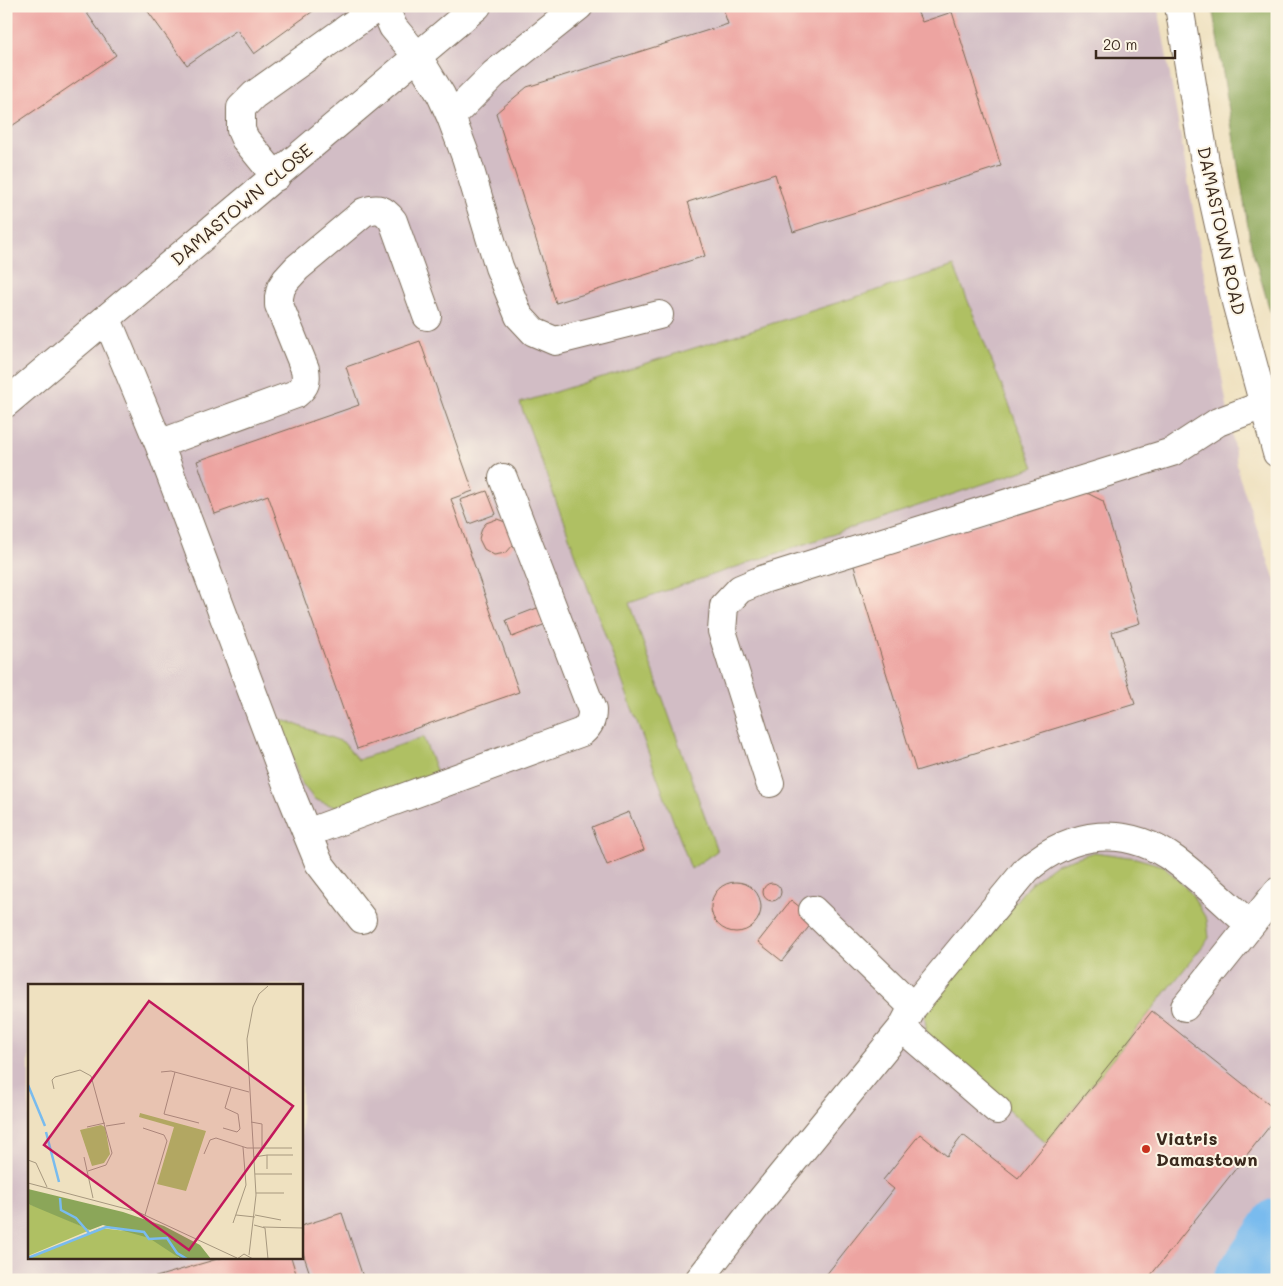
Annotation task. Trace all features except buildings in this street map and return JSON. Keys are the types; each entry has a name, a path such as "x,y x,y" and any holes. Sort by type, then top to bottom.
{"street":[{"path":"276,177 245,139 240,130 241,108 254,95 379,6"},
{"path":"384,6 393,27 418,57 441,95 451,117 466,157 499,267 519,316 534,332 555,340 658,315"},
{"path":"451,117 494,74 579,6"},
{"name":"DAMASTOWN ROAD","path":"1179,6 1205,162 1236,302 1277,453"},
{"name":"DAMASTOWN CLOSE","path":"6,404 418,57 466,9"},
{"path":"160,444 296,394 303,389 307,380 305,369 279,305 281,288 297,268 364,212 374,209 380,210 393,221 427,316"},
{"path":"107,319 160,444 319,863 362,919"},
{"path":"770,783 722,632 724,606 740,589 764,579 1172,452 1218,422 1264,405"},
{"path":"307,833 582,732 592,720 592,710 503,478"},
{"path":"700,1280 907,1017 1027,869 1044,855 1062,845 1105,836 1120,837 1154,848 1174,859 1250,925"},
{"path":"1185,1007 1277,892"},
{"path":"813,910 907,1017 997,1110"}],"shaded area":[{"path":"6,6 1158,6 1239,476 1277,586 1277,1280 6,1280"}],"green space":[{"path":"1212,6 1277,6 1277,335 1251,245"},
{"path":"954,266 1034,467 629,603 717,851 691,869 520,403"},
{"path":"278,718 343,742 358,760 423,737 438,775 335,807 314,799 300,781"},
{"path":"1094,852 1136,858 1164,866 1191,893 1207,920 1209,938 1046,1143 927,1037 924,1009 1031,883 1056,864"}],"waterway":[{"path":"1237,1280 1277,1222"}],"place":[{"name":"Viatris Damastown","path":"1146,1149"}]}
